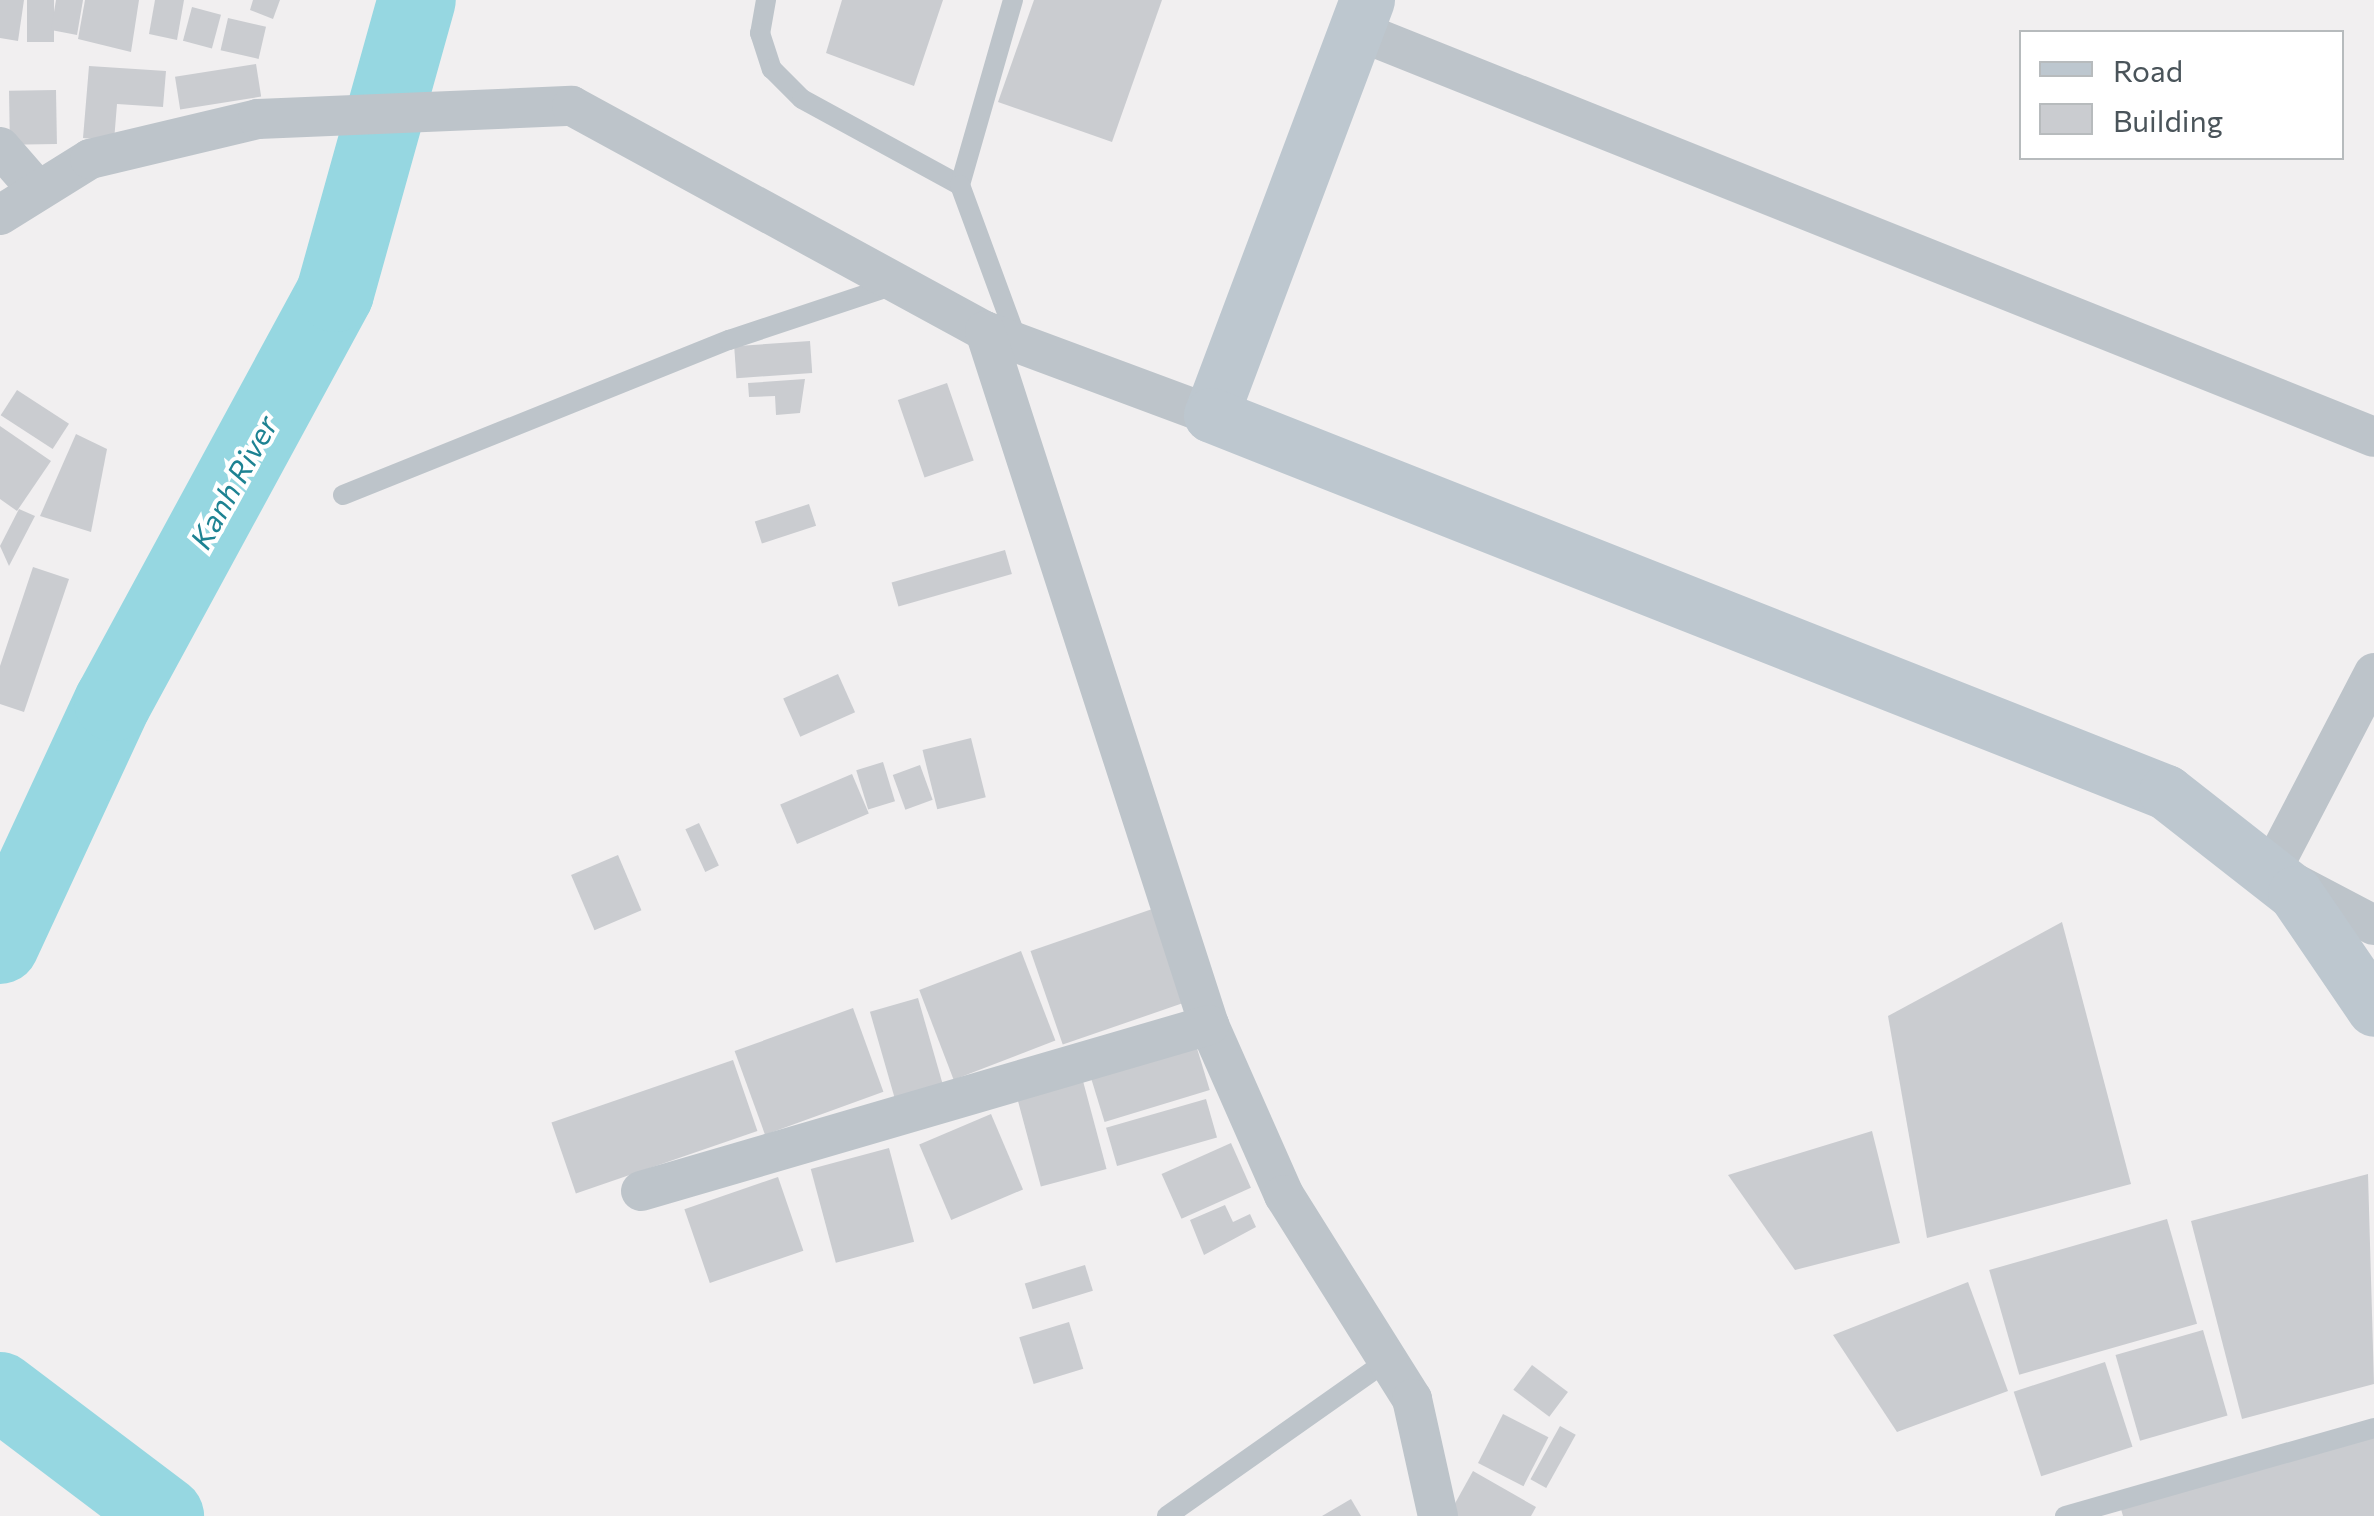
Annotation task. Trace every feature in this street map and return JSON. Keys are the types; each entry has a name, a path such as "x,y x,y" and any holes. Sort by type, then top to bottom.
{"street":[{"path":"1211,415 1362,15 2374,438"},
{"path":"0,215 34,186 90,158 258,119 572,106 1021,348 1211,415 2166,792 2271,871 2374,925"},
{"path":"0,147 34,186"},
{"path":"985,331 1209,1025 1284,1195 1412,1398 1438,1516"},
{"path":"2271,871 2374,673"},
{"path":"2271,871 2374,1008"},
{"path":"641,1191 1209,1025"}],"lane":[{"path":"766,0 760,33 772,69 802,100 960,185"},
{"path":"1013,0 960,185 1021,348"},
{"path":"343,496 729,340 896,284"},
{"path":"1168,1516 1388,1360"},
{"path":"2066,1516 2374,1428"}],"building":[{"path":"0,0 24,0 18,41 0,38"},
{"path":"27,0 54,0 54,42 27,42"},
{"path":"56,0 83,0 77,35 51,30"},
{"path":"85,0 139,0 131,52 78,39"},
{"path":"155,0 184,0 177,40 149,34"},
{"path":"253,0 280,0 273,19 250,10"},
{"path":"842,0 943,0 914,86 826,53"},
{"path":"1034,0 1162,0 1112,142 998,102"},
{"path":"192,7 221,15 212,49 183,41"},
{"path":"228,18 266,27 259,59 221,50"},
{"path":"256,64 261,97 180,109 175,77"},
{"path":"89,66 166,71 163,107 117,104 114,141 83,138"},
{"path":"56,90 57,144 10,145 9,91"},
{"path":"810,341 812,373 736,378 734,346"},
{"path":"805,379 800,413 776,415 775,396 749,397 748,383"},
{"path":"947,383 974,461 925,477 898,400"},
{"path":"17,390 69,424 53,449 1,415"},
{"path":"0,426 51,461 17,511 0,499"},
{"path":"76,434 107,449 91,532 40,516"},
{"path":"809,504 816,526 762,543 755,522"},
{"path":"19,509 35,516 9,566 0,546"},
{"path":"1005,550 1012,574 898,607 892,583"},
{"path":"33,567 69,579 24,712 0,704 0,666"},
{"path":"838,674 855,712 800,737 783,698"},
{"path":"971,738 986,797 937,809 922,750"},
{"path":"883,762 895,801 868,809 856,770"},
{"path":"920,765 933,800 905,810 893,775"},
{"path":"852,774 869,814 797,844 780,804"},
{"path":"699,823 719,866 705,872 685,829"},
{"path":"618,855 641,910 594,930 571,875"},
{"path":"1161,906 1193,1000 1063,1045 1031,951"},
{"path":"2062,922 2131,1184 1927,1238 1888,1016"},
{"path":"1021,951 1055,1041 954,1080 919,990"},
{"path":"918,998 947,1098 899,1112 870,1012"},
{"path":"853,1008 883,1092 765,1135 735,1051"},
{"path":"1196,1045 1210,1090 1105,1122 1091,1077"},
{"path":"733,1060 757,1131 576,1193 551,1123"},
{"path":"1083,1081 1107,1169 1041,1186 1017,1099"},
{"path":"1206,1099 1217,1137 1117,1166 1106,1128"},
{"path":"991,1114 1023,1189 951,1220 919,1144"},
{"path":"1872,1131 1900,1243 1795,1270 1728,1175"},
{"path":"1231,1143 1251,1188 1182,1219 1162,1174"},
{"path":"889,1148 914,1242 836,1263 811,1169"},
{"path":"2368,1174 2374,1384 2242,1419 2191,1221"},
{"path":"778,1177 803,1251 710,1283 684,1209"},
{"path":"1225,1205 1233,1222 1250,1214 1256,1227 1204,1255 1190,1220"},
{"path":"2167,1219 2197,1324 2019,1375 1989,1270"},
{"path":"1085,1265 1093,1291 1033,1309 1025,1283"},
{"path":"1968,1282 2008,1391 1897,1432 1833,1335"},
{"path":"1069,1322 1083,1369 1034,1384 1019,1337"},
{"path":"2203,1330 2228,1416 2140,1441 2116,1355"},
{"path":"2105,1362 2133,1447 2041,1476 2014,1392"},
{"path":"1532,1365 1568,1392 1549,1417 1513,1390"},
{"path":"1503,1414 1548,1437 1523,1486 1478,1463"},
{"path":"1560,1426 1576,1435 1546,1488 1530,1479"},
{"path":"2374,1426 2374,1516 2123,1516 2119,1502"},
{"path":"1473,1471 1536,1507 1531,1516 1448,1516"},
{"path":"1351,1499 1361,1516 1322,1516"}],"waterway":[{"name":"Kanh River","path":"0,945 113,702 335,293 417,0"},
{"name":"Kanh River","path":"0,1391 165,1516"}]}
